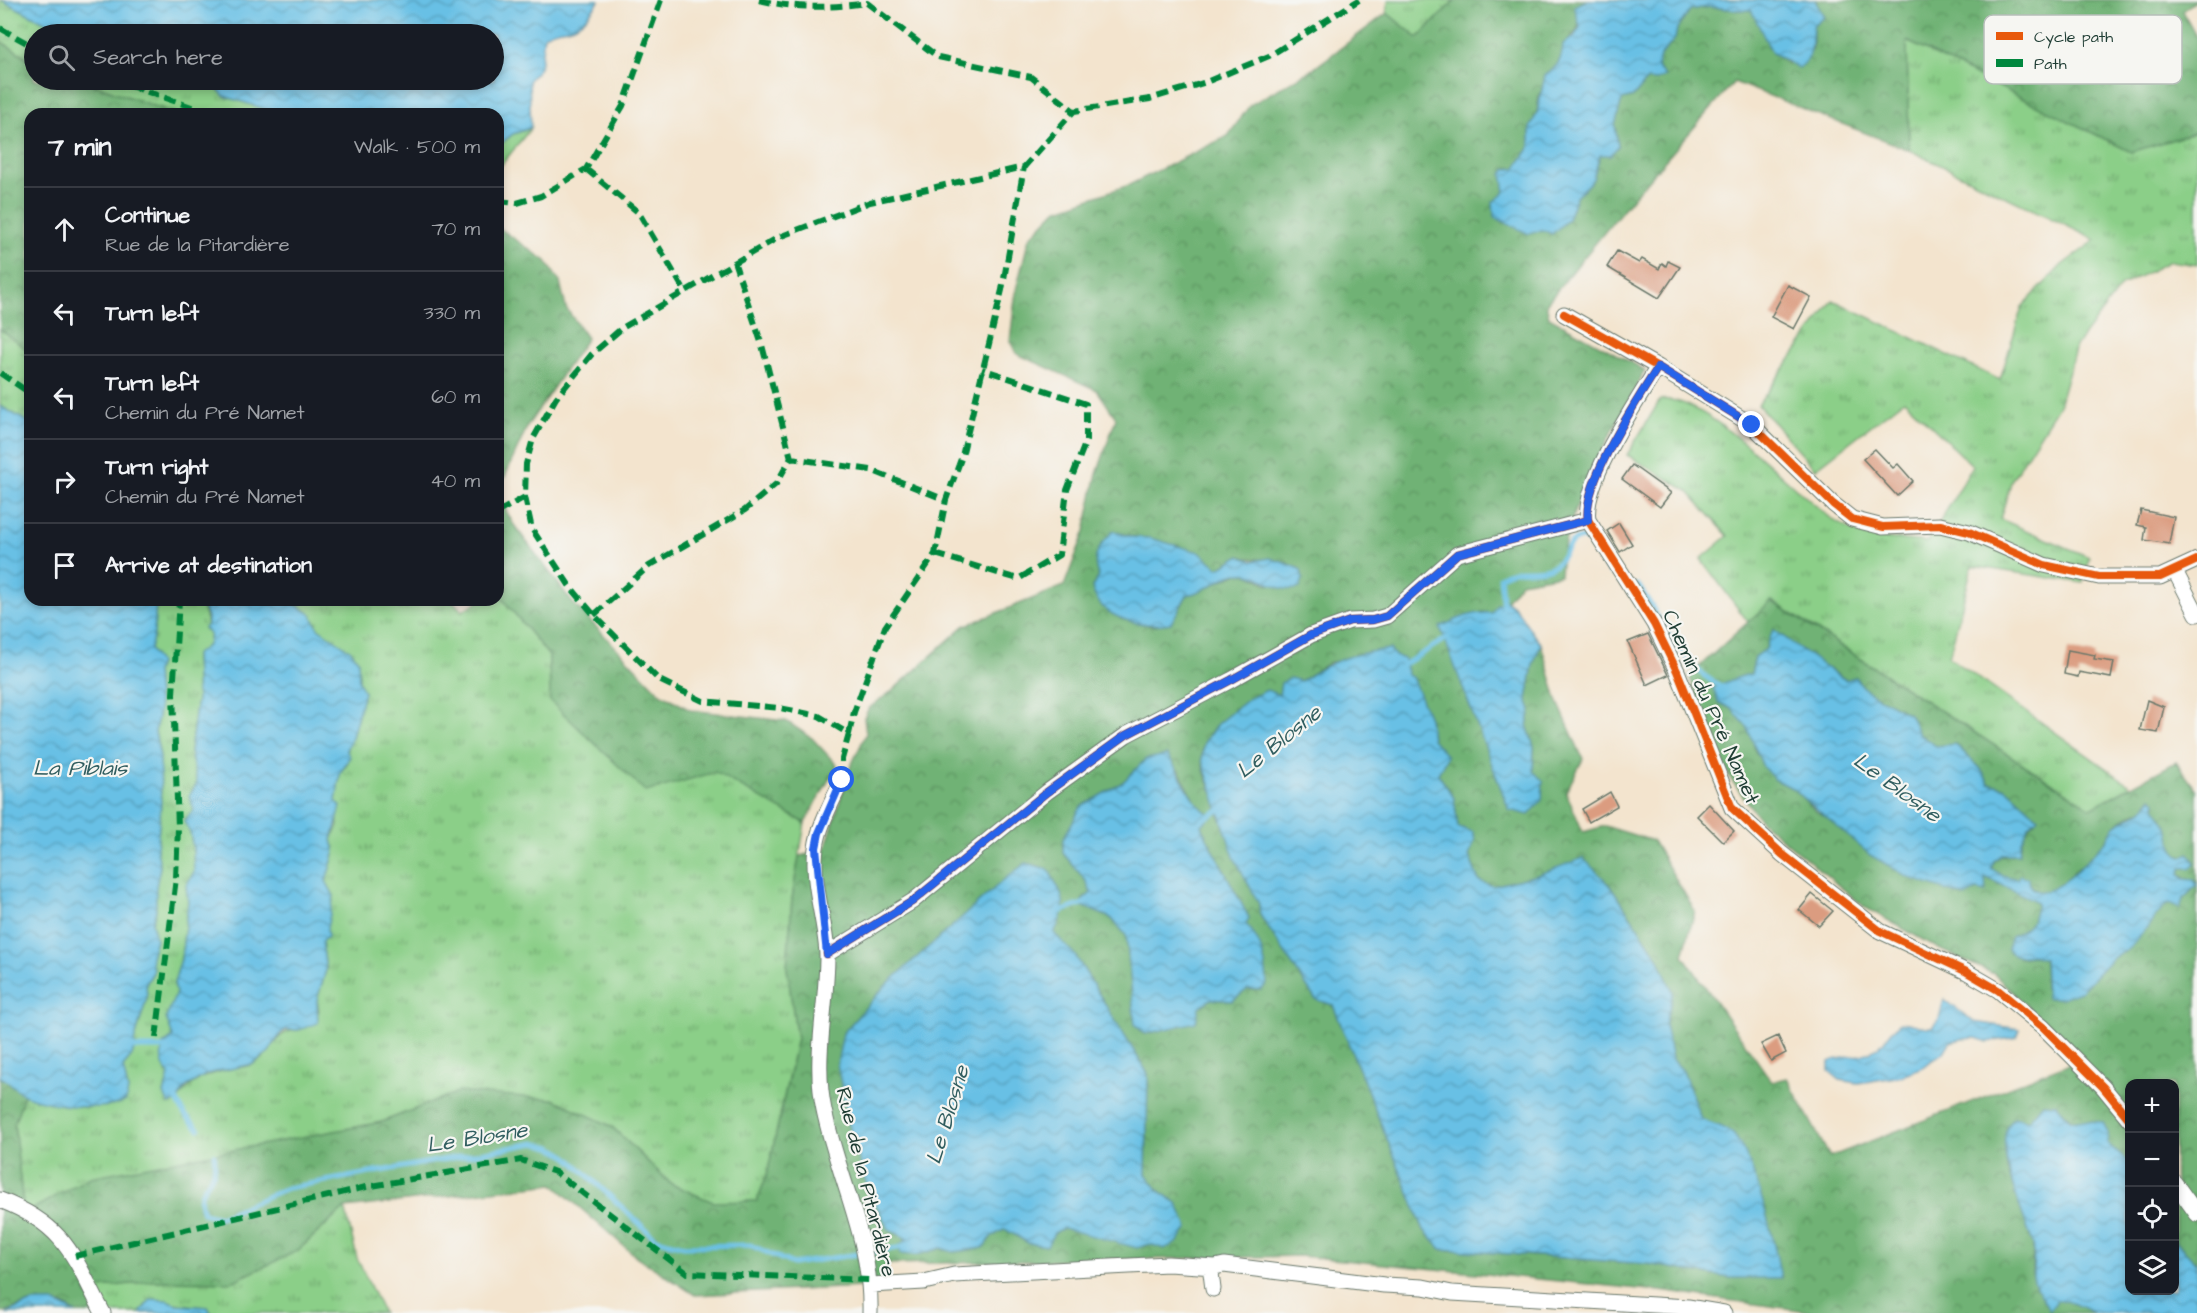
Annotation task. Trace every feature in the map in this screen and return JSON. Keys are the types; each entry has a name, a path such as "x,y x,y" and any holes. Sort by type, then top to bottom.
{"street":[{"path":"1564,314 1658,367 1752,425 1833,504 1852,519 1883,527 1940,525 1968,532 2044,565 2099,577 2143,579 2160,577 2197,560"},
{"path":"827,954 913,901 1047,792 1126,735 1311,635 1350,621 1373,620 1387,616 1457,554 1588,520 1586,508 1592,488 1627,417 1658,367"},
{"name":"Chemin du Pré Namet","path":"1588,520 1654,624 1677,671 1732,808 1782,854 1880,931 1967,972 1998,990 2043,1027 2103,1087 2125,1114"},
{"path":"2175,571 2197,614"},
{"name":"Rue de la Pitardière","path":"842,780 819,833 816,848 827,954 826,1010 819,1072 823,1107 831,1144 860,1230 871,1282 870,1313"},
{"path":"2178,1187 2197,1214"},
{"path":"0,1200 45,1222 63,1239 75,1256 103,1313"},
{"path":"871,1282 924,1282 954,1275 1168,1264 1215,1267 1224,1265 1384,1285 1423,1287 1452,1293 1688,1307 1724,1313"},
{"path":"1213,1289 1210,1273 1215,1267"}],"green space":[{"path":"0,0 49,24 24,24 24,56 0,41"},
{"path":"1388,0 1455,0 1418,38 1387,13"},
{"path":"1455,0 1588,0 1577,29 1563,44 1562,56 1539,96 1537,113 1530,128 1530,147 1516,168 1507,169 1505,192 1494,210 1494,217 1529,234 1568,219 1576,197 1593,179 1600,154 1618,146 1615,125 1622,100 1633,97 1647,80 1665,76 1657,67 1659,56 1675,39 1677,29 1690,10 1715,7 1752,10 1772,53 1781,57 1787,64 1813,49 1813,26 1824,17 1815,0 2197,0 2182,11 2197,38 2197,132 2131,152 1994,84 2182,84 2182,15 1984,15 1984,79 1907,41 1909,150 1734,82 1634,196 1546,304 1549,317 1645,370 1580,496 1564,549 1560,575 1521,582 1506,601 1497,604 1496,610 1492,613 1481,612 1533,771 1534,747 1527,725 1531,710 1527,699 1533,664 1541,644 1557,700 1583,759 1566,792 1583,832 1605,826 1653,841 1695,911 1683,955 1772,1082 1787,1078 1830,1157 2081,1059 1994,974 1939,949 1866,908 1761,821 1730,778 1689,676 1771,601 2091,808 2176,762 2197,791 2197,883 2180,875 2183,857 2169,842 2155,806 2119,822 2103,844 2077,870 2057,886 2043,893 2023,881 2002,875 1991,868 1999,857 2019,854 2028,828 2035,822 2006,788 1989,783 1980,768 1956,744 1936,746 1919,734 1909,714 1867,691 1855,677 1846,680 1803,652 1784,636 1770,640 1766,649 1755,657 1751,674 1719,685 1718,702 1732,709 1747,727 1755,751 1774,779 1792,788 1817,812 1972,892 1977,890 1985,877 2032,899 2037,904 2032,921 2023,931 2011,936 2019,958 2039,955 2044,959 2045,991 2082,990 2112,958 2128,950 2165,906 2183,899 2197,885 2197,1263 2179,1245 2179,1079 2125,1079 2125,1159 2107,1143 2108,1133 2092,1121 2071,1118 2056,1104 2043,1103 2028,1121 2015,1117 2011,1120 2005,1143 2007,1169 2033,1244 2032,1274 2043,1300 2066,1299 2094,1313 1821,1313 1660,1291 1301,1256 886,1264 882,1286 695,1295 634,1255 553,1184 345,1208 297,1251 232,1282 152,1281 85,1290 97,1313 76,1313 62,1304 33,1302 0,1313 0,1077 10,1081 24,1095 14,1124 24,1214 90,1177 382,1122 458,1092 553,1099 611,1126 671,1184 713,1202 757,1201 767,1175 797,1039 787,968 792,899 799,856 825,850 850,768 866,734 864,718 869,708 892,691 964,626 1064,586 1085,531 1096,477 1116,418 1097,390 1017,354 1010,341 1016,290 1029,238 1056,210 1129,185 1228,136 1250,105 1313,69 1387,13 1418,38","holes":["1113,531 1181,547 1207,559 1219,568 1239,556 1285,562 1301,570 1269,585 1253,576 1238,573 1187,595 1179,610 1155,626 1121,619 1092,587 1099,577","1395,656 1405,659 1404,669 1429,718 1432,739 1446,756 1438,774 1454,798 1458,827 1475,840 1469,856 1479,881 1493,886 1537,875 1610,885 1658,957 1673,993 1665,1025 1672,1059 1683,1071 1701,1119 1733,1134 1754,1175 1775,1247 1730,1278 1648,1264 1441,1249 1424,1230 1333,1005 1315,998 1260,915 1259,904 1216,809 1218,805 1206,777 1202,760 1203,747 1216,726 1239,712 1274,695 1279,695 1330,662","1146,759 1179,770 1198,807 1208,813 1202,825 1204,832 1249,918 1246,924 1261,990 1248,989 1232,1001 1211,999 1158,1030 1145,1034 1135,1025 1126,935 1111,918 1082,906 1082,901 1091,893 1086,881 1063,853 1081,807 1123,782","1026,863 1048,869 1061,893 1063,907 1062,915 1053,933 1075,955 1148,1074 1146,1174 1160,1192 1177,1203 1164,1249 1150,1244 1063,1228 1054,1233 1046,1246 1028,1243 1005,1229 991,1237 983,1248 953,1252 941,1248 917,1255 902,1234 843,1033 886,985 1006,878"]},
{"path":"0,41 24,56 24,90 109,90 160,108 24,108 24,347 0,329"},
{"path":"1907,41 1984,79 1984,84 1994,84 2131,152 2197,132 2197,265 2170,261 2121,286 2076,346 2059,405 2012,479 2000,519 2089,557 2083,583 1972,566 1949,657 2131,786 2091,808 1772,601 1748,622 1701,559 1728,536 1688,491 1627,455 1660,400 1678,402 1700,411 1724,427 1818,508 1845,527 1868,535 1928,542 1973,466 1904,400 1815,469 1758,405 1833,300 2000,380 2022,307 2062,265 2096,240 1909,150"},
{"path":"109,90 219,90 224,96 261,108 160,108"},
{"path":"531,128 504,162 504,141 513,134"},
{"path":"504,231 546,261 560,282 566,308 587,338 528,425 504,479"},
{"path":"0,329 24,347 24,420 0,406"},
{"path":"504,507 514,525 572,602 659,692 690,710 786,721 812,738 837,765 805,823 715,772 646,792 550,701 549,656 504,600"},
{"path":"504,600 549,656 551,701 646,791 715,771 805,823 792,899 787,968 797,1038 767,1175 757,1201 713,1203 671,1184 611,1126 458,1092 382,1122 263,1146 24,1215 14,1124 24,1095 87,1108 128,1090 123,1067 132,1056 147,997 146,984 153,972 151,956 156,939 152,923 156,911 155,887 160,867 157,849 161,803 160,757 155,732 159,711 156,672 159,663 150,649 154,634 155,606 202,606 209,639 209,645 195,655 197,699 190,752 197,783 194,810 184,821 190,832 194,872 186,885 188,902 181,959 174,983 176,993 173,1037 163,1045 169,1075 164,1094 176,1102 189,1087 201,1078 253,1064 266,1054 279,1038 290,1031 299,1030 319,1011 317,1000 326,970 322,941 328,937 326,928 334,896 326,881 335,851 332,840 338,825 336,801 340,773 348,762 347,743 352,737 364,692 359,681 358,660 318,628 311,614 298,606 457,606 462,611 471,606 504,606"},
{"path":"345,1208 357,1258 383,1313 211,1313 208,1307 162,1302 147,1303 140,1313 97,1313 84,1290 152,1281 297,1251"}],"water":[{"path":"1,0 599,0 589,15 580,23 552,31 544,36 540,68 529,80 531,128 513,134 504,141 504,108 261,108 224,96 219,90 504,90 504,24 49,24"},
{"path":"1588,0 1815,0 1824,17 1813,26 1810,54 1799,68 1772,53 1751,10 1707,7 1690,10 1677,29 1675,39 1660,56 1657,67 1665,76 1655,81 1647,80 1633,97 1622,100 1615,125 1618,146 1611,155 1600,155 1593,179 1576,197 1568,219 1552,234 1543,230 1529,234 1494,217 1493,202 1505,192 1502,174 1507,169 1516,168 1530,147 1530,128 1537,113 1545,75 1558,62 1563,44 1574,37 1580,27 1574,6"},
{"name":"La Piblais","path":"0,406 24,420 24,606 156,606 154,634 150,649 159,663 156,672 159,711 155,732 160,757 161,803 157,849 160,867 156,887 156,911 152,923 156,939 151,956 153,972 146,984 147,997 132,1056 123,1067 128,1090 126,1101 104,1107 62,1105 26,1096 0,1077"},
{"path":"1113,531 1132,537 1150,538 1199,552 1219,568 1239,556 1253,561 1270,558 1301,570 1303,579 1300,588 1291,590 1283,589 1246,573 1233,574 1187,595 1171,623 1136,623 1113,614 1103,607 1092,587 1099,577 1095,563 1097,552"},
{"path":"1506,601 1521,615 1541,644 1533,664 1527,699 1531,710 1527,725 1534,747 1533,771 1543,781 1542,800 1529,815 1509,810 1440,627 1471,614 1492,613 1497,604"},
{"path":"202,606 298,606 311,614 318,628 351,651 358,660 359,681 364,692 352,737 346,750 350,757 340,773 336,801 341,806 332,840 335,851 326,881 334,896 327,928 328,937 322,941 326,970 317,1000 318,1023 299,1030 286,1030 280,1034 269,1052 253,1064 207,1074 186,1087 176,1102 169,1104 164,1094 169,1075 162,1061 162,1054 163,1045 173,1037 166,1018 176,993 174,983 181,959 188,902 186,885 194,872 190,832 184,821 194,810 189,796 197,783 190,752 197,699 195,655 208,645 210,635 204,628 207,625 207,617"},
{"path":"1773,629 1835,674 1846,680 1855,677 1867,691 1909,714 1919,734 1936,746 1955,744 1980,768 1989,783 2006,788 2038,817 2028,827 2021,841 2019,854 2003,854 1994,861 1991,868 1998,873 2017,879 2020,875 2028,878 2030,887 2038,891 2046,891 2055,887 2074,873 2106,841 2116,825 2144,809 2151,797 2156,801 2155,806 2168,827 2176,852 2183,857 2189,853 2195,863 2191,868 2181,868 2180,875 2185,879 2194,880 2197,885 2183,899 2180,909 2169,904 2165,906 2128,950 2112,958 2082,990 2062,998 2046,998 2044,959 2015,955 2007,948 2011,936 2022,931 2032,921 2037,904 2032,899 1985,877 1986,892 1977,890 1965,897 1910,878 1870,855 1792,788 1774,779 1763,767 1747,727 1732,709 1718,702 1713,688 1751,674 1755,657 1766,649"},
{"path":"1390,649 1395,656 1405,659 1407,675 1412,677 1429,718 1432,739 1447,756 1438,774 1454,798 1458,827 1473,832 1475,840 1469,856 1479,881 1493,886 1537,875 1583,858 1610,885 1658,957 1673,993 1665,1025 1672,1059 1683,1071 1701,1119 1731,1132 1742,1148 1764,1204 1781,1278 1730,1278 1648,1264 1441,1249 1424,1230 1333,1005 1315,999 1260,915 1259,904 1234,857 1202,760 1204,743 1217,724 1248,699 1267,690 1279,695 1281,683 1290,678 1301,681 1343,659"},
{"path":"1167,755 1190,794 1208,813 1209,818 1202,825 1204,832 1249,918 1246,924 1262,952 1267,984 1261,990 1248,989 1232,1001 1211,999 1199,1007 1196,1022 1146,1034 1135,1025 1126,935 1111,918 1082,906 1082,901 1091,893 1086,881 1063,853 1063,839 1081,807 1123,782 1146,759"},
{"path":"1026,863 1048,869 1063,900 1062,914 1054,933 1075,955 1148,1074 1146,1174 1160,1192 1177,1203 1188,1228 1177,1243 1164,1249 1150,1244 1137,1248 1063,1228 1054,1233 1047,1246 1028,1243 1005,1229 991,1237 983,1248 953,1252 941,1248 917,1255 900,1254 900,1245 907,1239 889,1229 868,1189 850,1129 837,1064 843,1033 886,985 1006,878"},
{"path":"1944,999 1974,1022 2020,1029 2017,1037 1988,1042 1976,1038 1950,1042 1944,1052 1922,1067 1902,1076 1858,1083 1840,1080 1829,1071 1829,1062 1877,1048 1900,1022 1932,1027 1939,1019"},
{"path":"2043,1103 2056,1104 2070,1120 2103,1122 2108,1133 2107,1143 2125,1159 2125,1295 2179,1295 2179,1245 2197,1263 2197,1313 2094,1313 2066,1300 2057,1301 2050,1310 2034,1282 2033,1244 2010,1178 2006,1159 2007,1127 2015,1117 2028,1121"},
{"path":"151,1299 167,1300 178,1305 208,1307 211,1313 140,1313"},
{"path":"33,1302 54,1302 76,1313 6,1313"}],"building":[{"path":"1617,251 1639,263 1642,259 1659,269 1662,263 1666,266 1668,261 1680,267 1659,298 1607,267"},
{"path":"1788,285 1811,297 1794,329 1771,317"},
{"path":"1875,449 1893,468 1898,464 1913,481 1897,496 1863,459"},
{"path":"1632,465 1671,493 1660,507 1622,479"},
{"path":"2141,510 2174,517 2169,544 2144,540 2146,527 2137,525"},
{"path":"1619,523 1632,544 1620,552 1607,531"},
{"path":"1648,634 1668,675 1647,685 1628,642"},
{"path":"2068,650 2095,655 2094,659 2114,662 2111,678 2079,672 2078,677 2064,674"},
{"path":"2147,700 2164,707 2158,733 2140,730"},
{"path":"1610,792 1617,806 1589,822 1582,809"},
{"path":"1709,804 1734,831 1723,842 1697,816"},
{"path":"1812,894 1833,911 1819,926 1799,910"},
{"path":"1778,1036 1786,1053 1771,1061 1761,1044"}],"waterway":[{"name":"Le Blosne","path":"1503,608 1500,577 1514,571 1550,567 1560,560 1577,539 1583,538 1591,543 1610,573"},
{"name":"Le Blosne","path":"1638,585 1685,657 1710,680 1725,688"},
{"name":"Le Blosne","path":"1402,666 1450,636"},
{"name":"Le Blosne","path":"1205,818 1223,808"},
{"name":"Le Blosne","path":"1057,913 1088,902"},
{"name":"Le Blosne","path":"130,1045 135,1048 168,1048"},
{"name":"Le Blosne","path":"175,1097 185,1115 199,1129"},
{"name":"Le Blosne","path":"214,1155 215,1165 203,1190 201,1203 203,1213 220,1217 287,1188 535,1143 551,1147 568,1157 656,1239 684,1246 750,1245 793,1264 904,1247"}],"marked path":[{"path":"504,202 517,203 541,196 586,169 623,106 661,0"},
{"path":"759,0 813,7 867,3 938,57 1031,77 1074,111"},
{"path":"842,780 842,759 849,734 819,716 780,708 703,701 659,680 594,615 569,585 532,529 525,497 526,464 533,439 556,398 592,354 622,328 779,237 870,202 1024,167 1074,111 1150,99 1206,82 1269,56 1359,0"},
{"path":"0,28 24,41"},
{"path":"142,90 195,108"},
{"path":"849,734 854,712 885,627 935,554 946,500 962,456 1002,290 1024,167"},
{"path":"586,169 639,213 684,290"},
{"path":"734,261 762,345 791,458"},
{"path":"935,554 1018,579 1059,555 1067,490 1086,441 1086,404 982,369"},
{"path":"0,373 24,389"},
{"path":"594,615 649,566 745,510 776,484 791,458 871,470 946,500"},
{"path":"504,509 525,497"},
{"path":"156,1038 176,878 178,827 173,694 179,606"},
{"path":"75,1256 366,1187 521,1160 555,1172 687,1273 871,1280"}],"cycle path":[{"path":"1564,314 1658,367 1752,425 1833,504 1852,519 1883,527 1940,525 1969,532 2044,565 2099,577 2160,577 2197,560"},
{"path":"1658,367 1625,420 1602,464 1588,504 1588,520 1654,624 1677,671 1732,808 1782,854 1880,931 1967,972 1998,990 2043,1027 2103,1087 2125,1114"},
{"path":"827,954 913,901 1047,792 1126,735 1311,635 1350,621 1373,620 1387,616 1457,554 1588,520"}],"route":[{"path":"842,780 819,833 816,848 816,866 827,954 913,901 1047,792 1126,735 1311,635 1350,621 1373,620 1387,616 1402,605 1418,586 1457,554 1588,520 1586,508 1592,488 1627,417 1658,367 1752,425"}]}
